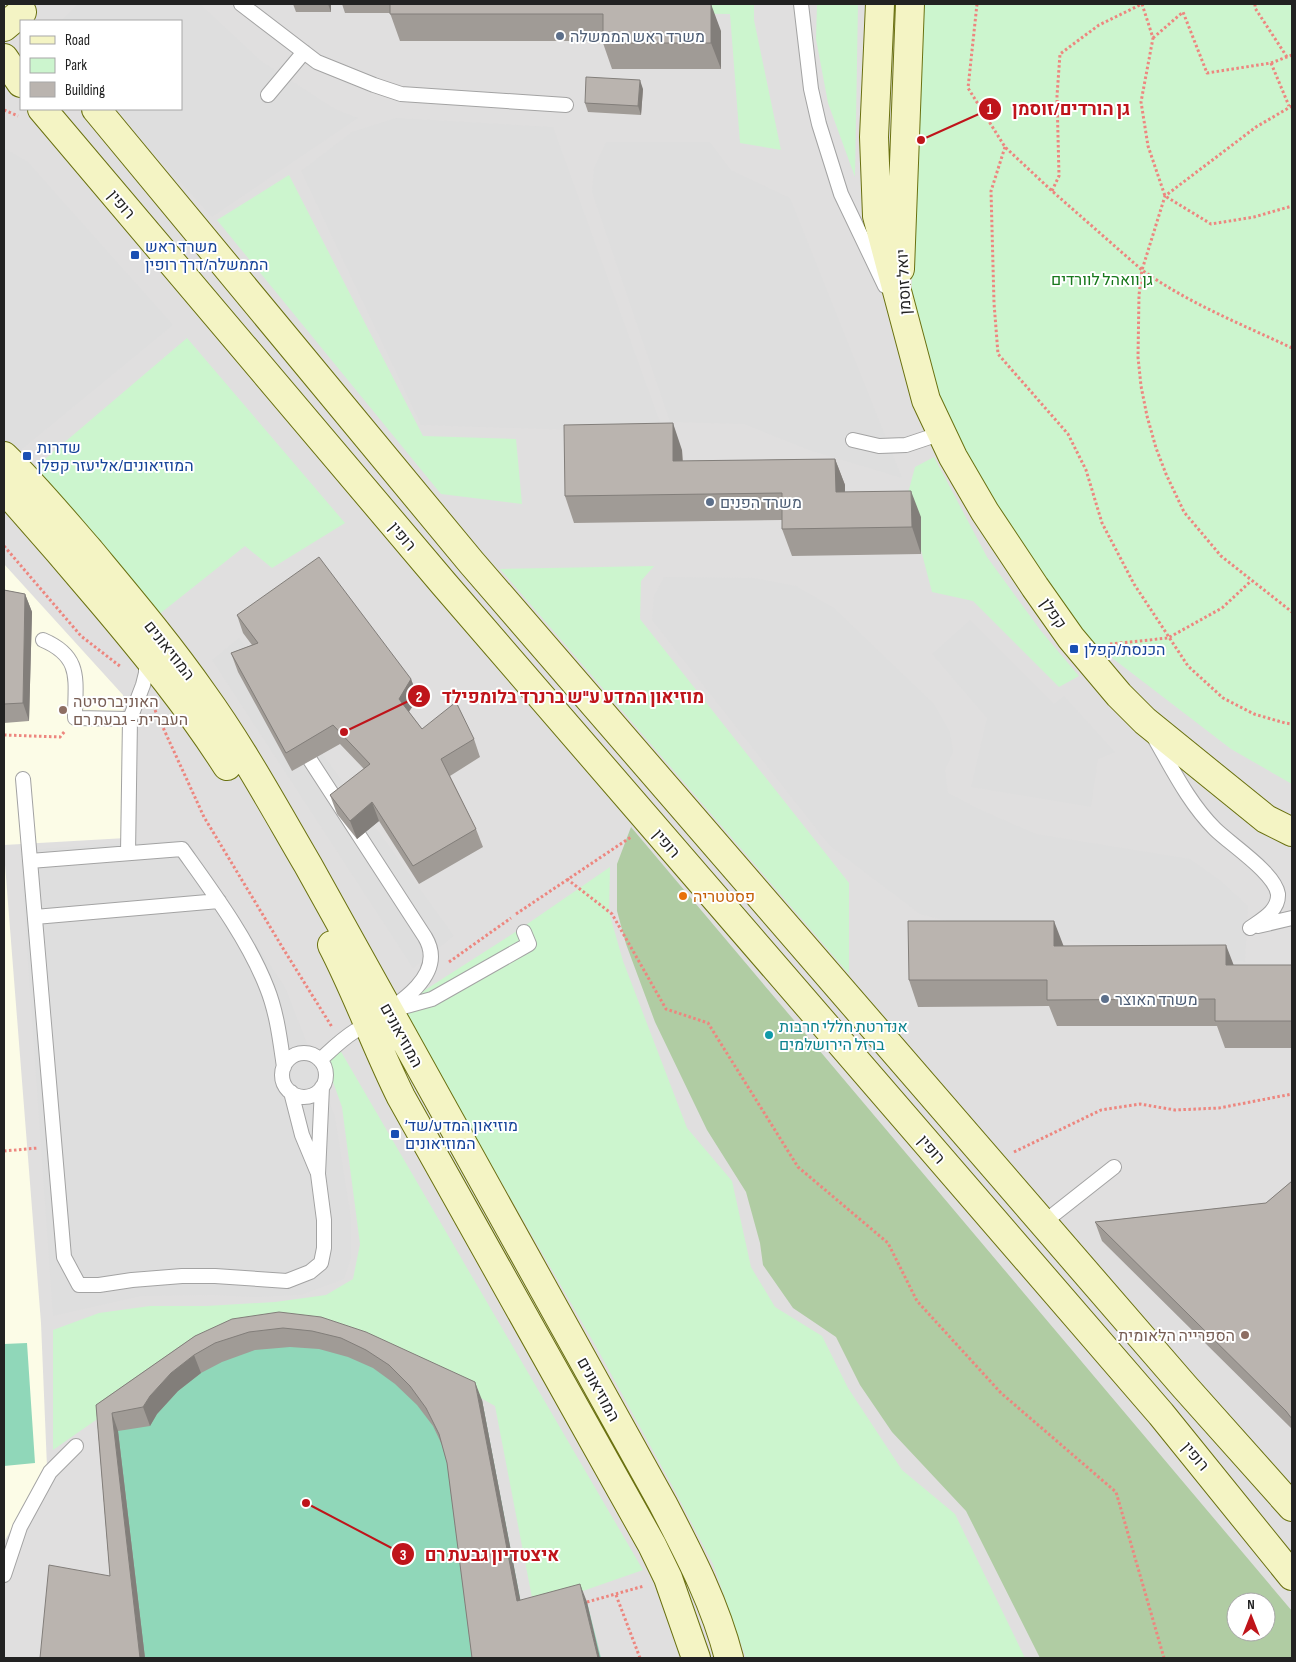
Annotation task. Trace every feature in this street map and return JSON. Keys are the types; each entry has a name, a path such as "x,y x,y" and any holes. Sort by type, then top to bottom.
{"street":[{"name":"יואל זוסמן","path":"880,4 874,137 876,216 907,330"},
{"name":"יואל זוסמן","path":"907,330 900,277 910,4"},
{"path":"4,58 20,82"},
{"path":"4,95 20,102"},
{"path":"97,110 471,562 1043,1224 1292,1507"},
{"name":"רופין","path":"43,114 650,824 1154,1406 1212,1475 1292,1576"},
{"name":"קפלן","path":"907,330 926,400 953,457 985,512 1079,648 1144,721 1266,819 1292,832"},
{"name":"המוזיאונים","path":"4,456 28,480 124,592 204,694 264,790 378,1017 663,1504 713,1604 729,1658"},
{"name":"המוזיאונים","path":"4,489 145,653 215,746 247,796 345,970 378,1017 401,1097 637,1515 668,1578 696,1658"}],"lane":[{"path":"241,4 317,62 401,94 566,105"},
{"path":"801,4 810,89 841,194 907,330"},
{"path":"268,95 304,52"},
{"path":"853,440 880,446 906,445 942,433"},
{"path":"43,640 55,645 68,656 75,669 76,718 130,719"},
{"path":"128,853 130,719 144,685 146,673 145,653"},
{"path":"1144,721 1200,813 1270,879 1278,893 1277,903 1271,913 1250,928 1292,918"},
{"path":"292,733 428,943 431,949 432,960 427,973 416,987 378,1017 341,1041 320,1060"},
{"path":"23,779 64,1256 79,1285 99,1285 182,1276 215,1276 287,1281 310,1272 321,1263 324,1248 324,1220 318,1174 322,1087 325,1073 324,1066 320,1060 307,1054 300,1054 293,1056 284,1067 282,1074 283,1080 291,1092 302,1135 318,1174"},
{"path":"30,861 182,849 219,901 252,957 267,988 275,1014 284,1067"},
{"path":"35,917 219,901"},
{"path":"378,1017 426,1001 529,944 524,932"},
{"path":"291,1092 304,1097 311,1096 322,1087"},
{"path":"1043,1224 1114,1167"},
{"path":"4,1575 20,1527 50,1472 76,1446"}],"path":[{"path":"977,4 968,88 1005,146 1052,191 1142,270 1192,302 1292,348"},
{"path":"1052,191 1059,176 1057,96 1060,54 1099,25 1142,4 1153,38 1141,102 1148,146 1165,196 1211,224 1254,217 1292,206"},
{"path":"1254,4 1287,57"},
{"path":"1153,38 1183,12 1207,73 1271,64 1292,55"},
{"path":"1271,64 1291,106 1256,126 1165,196 1142,270 1139,294 1138,357 1146,416 1166,474 1184,512 1221,556 1292,612"},
{"path":"1005,146 991,191 994,303 998,354 1068,434 1086,470 1102,523 1134,584 1188,666 1223,698 1254,714 1292,724"},
{"path":"4,546 81,636 144,685 204,818 341,1041"},
{"path":"1079,648 1168,638 1222,608 1251,581"},
{"path":"4,735 60,737 76,718"},
{"path":"416,987 497,927 650,824"},
{"path":"567,879 612,914 666,1009 708,1023 798,1167 888,1243 917,1301 1001,1393 1116,1492 1164,1658"},
{"path":"991,1164 1101,1110 1140,1104 1175,1110 1219,1108 1292,1094"},
{"path":"4,1151 54,1147"},
{"path":"587,1602 668,1578"},
{"path":"616,1594 640,1658"}],"shaded area":[{"path":"4,4 1292,4 1292,1658 4,1658"},
{"path":"78,4 200,4 261,61 335,109 358,118 212,217 138,136 120,110 182,110 182,20 62,20"},
{"path":"396,118 553,127 664,433 421,425 301,171 352,132"},
{"path":"606,142 710,142 731,170 790,198 902,478 809,450 744,424 670,422 592,192 594,168"},
{"path":"4,148 28,162 173,325 10,459 4,452"},
{"name":"האוניברסיטה העברית - גבעת רם","path":"4,564 123,695 126,838 4,845"},
{"path":"664,577 754,578 796,586 834,608 934,704 950,732 953,752 945,770 948,793 1036,834 1190,859 1221,881 1248,906 1245,962 985,931 920,914 830,846 652,620 654,596"},
{"path":"970,620 1054,704 1064,696 1115,752 1098,759 1091,807 971,787 987,718 932,654"},
{"path":"239,638 454,936 413,968 212,660"},
{"path":"187,840 286,989 335,1117 351,1218 351,1258 344,1279 301,1295 254,1297 213,1295 141,1296 53,1316 20,850"},
{"path":"4,852 41,1323 47,1467 4,1542"}],"green space":[{"path":"649,4 754,4 754,20 781,150 740,143 730,14 647,13"},
{"path":"817,4 858,4 855,177 828,103 816,39"},
{"name":"גן וואהל לוורדים","path":"923,4 1292,4 1292,784 1231,749 1090,641 1001,519 944,415 911,319"},
{"path":"289,175 423,436 516,439 522,504 441,494 217,220"},
{"path":"187,338 345,523 272,568 245,546 157,616 32,470"},
{"path":"934,457 987,557 1041,631 1079,676 1059,687 973,601 932,592 907,497 915,467"},
{"path":"654,566 641,581 640,619 849,883 849,974 500,569"},
{"path":"631,827 1276,1592 1226,1592 1226,1642 1276,1642 1276,1592 1292,1611 1292,1658 1040,1658 966,1511 892,1432 860,1385 836,1337 793,1308 763,1265 760,1243 746,1192 707,1130 655,1022 626,944 617,911 617,864"},
{"path":"610,867 609,912 623,961 687,1128 732,1181 751,1267 775,1307 822,1336 848,1388 902,1470 955,1514 1025,1658 746,1658 713,1564 675,1491 598,1350 400,1006 520,929"},
{"path":"340,1050 643,1570 534,1608 495,1406 362,1331 305,1323 196,1350 53,1450 53,1330 99,1313 150,1306 206,1306 275,1302 326,1295 353,1279 360,1244 342,1107 324,1057"},
{"path":"239,1338 373,1351 482,1400 524,1619 587,1602 601,1658 48,1658 116,1594 103,1423"},
{"path":"27,1343 35,1463 4,1466 4,1344"}],"building":[{"path":"390,4 711,4 711,43 603,43 603,14 390,14"},
{"path":"586,77 640,80 638,106 585,103"},
{"path":"673,423 673,461 835,459 836,492 911,491 912,527 782,529 782,493 565,496 564,425"},
{"path":"319,557 411,679 399,699 422,729 456,702 474,739 441,759 476,829 413,866 372,802 350,821 330,795 370,764 333,725 286,753 231,653 258,643 237,615"},
{"path":"4,590 25,594 23,703 4,704"},
{"path":"908,921 1054,921 1054,946 1226,945 1226,965 1292,965 1292,1021 1215,1021 1215,999 1047,1000 1047,980 909,980"},
{"name":"הספרייה הלאומית","path":"1292,1181 1292,1419 1095,1222 1266,1203"},
{"path":"279,1312 321,1317 366,1332 475,1382 517,1601 580,1584 598,1658 472,1658 447,1463 439,1434 426,1408 410,1386 389,1365 366,1350 341,1338 312,1331 283,1328 249,1332 215,1343 194,1355 171,1373 150,1396 143,1407 112,1413 140,1658 40,1658 49,1565 110,1576 96,1405 195,1336 232,1319"}],"place":[{"name":"משרד ראש הממשלה","path":"560,36"},
{"name":"גן הורדים/זוסמן","path":"921,140"},
{"name":"משרד ראש הממשלה/דרך רופין","path":"135,255"},
{"name":"שדרות המוזיאונים/אליעזר קפלן","path":"27,456"},
{"name":"משרד הפנים","path":"710,502"},
{"name":"הכנסת/קפלן","path":"1074,649"},
{"name":"האוניברסיטה העברית - גבעת רם","path":"63,710"},
{"name":"מוזיאון המדע ע\"ש ברנרד בלומפילד","path":"344,732"},
{"name":"פסטטריה","path":"683,896"},
{"name":"משרד האוצר","path":"1105,999"},
{"name":"אנדרטת חללי חרבות ברזל הירושלמים","path":"769,1035"},
{"name":"מוזיאון המדע/שד׳ המוזיאונים","path":"395,1134"},
{"name":"הספרייה הלאומית","path":"1245,1335"},
{"name":"איצטדיון גבעת רם","path":"306,1503"}]}
